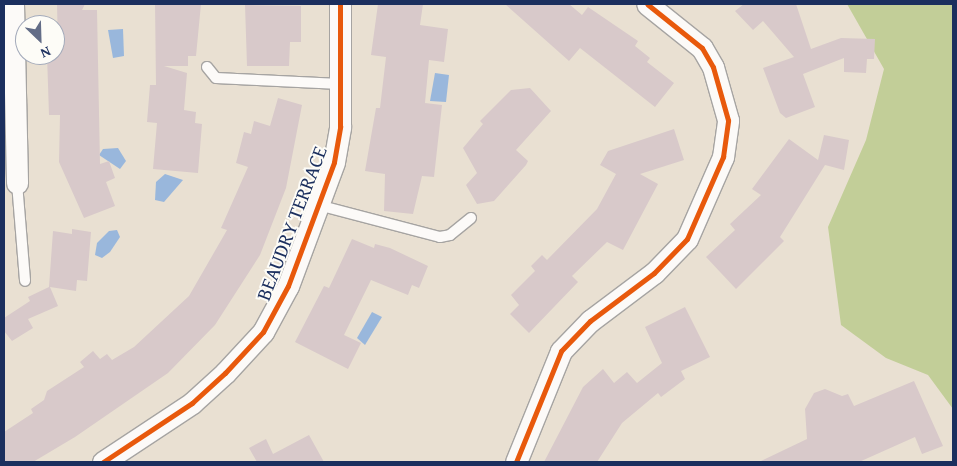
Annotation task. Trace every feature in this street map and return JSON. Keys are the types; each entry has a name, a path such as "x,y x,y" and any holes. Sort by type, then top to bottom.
{"street":[{"path":"13,4 17,183"},
{"name":"BEAUDRY TERRACE","path":"102,462 192,403 263,332 288,286 334,162 340,84 340,4"},
{"path":"516,462 560,351 688,239 723,158 728,120 713,67 702,48 647,4"}],"lane":[{"path":"207,67 216,78 340,84"},
{"path":"17,183 25,281"},
{"path":"318,205 440,237 450,235 471,218"}],"green space":[{"path":"847,4 953,4 953,409 928,375 886,358 841,325 828,227 866,140 884,69"}],"water":[{"path":"123,29 124,56 113,58 108,30"},
{"path":"435,73 449,75 446,102 430,101"},
{"path":"118,148 126,161 120,169 99,155 103,149"},
{"path":"165,174 183,180 164,202 155,200 156,182"},
{"path":"117,230 120,237 110,252 102,258 95,255 97,243 109,231"},
{"path":"372,312 382,317 365,345 357,338"}],"building":[{"path":"57,4 85,4 82,10 97,10 100,164 109,161 115,178 106,182 115,206 84,218 59,162 60,115 49,115 47,65 65,65 65,15 57,15"},
{"path":"155,4 201,4 196,56 188,56 188,66 164,66 187,73 184,110 196,112 195,123 202,124 198,173 153,169 157,123 147,122 150,85 156,85"},
{"path":"378,4 423,4 420,25 448,29 444,62 429,60 425,103 442,105 434,177 422,176 413,214 384,211 385,174 365,171 376,108 380,108 386,57 371,55"},
{"path":"505,4 569,4 582,15 588,7 638,41 635,46 650,58 647,62 674,83 655,107 580,48 569,61"},
{"path":"744,4 796,4 811,49 841,38 875,39 874,59 867,59 866,73 844,72 844,58 803,74 815,107 786,118 780,113 763,68 794,57 763,21 753,30 735,11"},
{"path":"245,5 301,6 301,42 290,42 289,66 247,66"},
{"path":"530,88 551,111 516,150 528,161 526,165 494,201 477,204 466,185 477,173 463,148 483,124 480,121 511,90"},
{"path":"278,98 302,105 286,188 260,255 215,325 168,373 75,437 33,462 4,462 4,432 33,413 31,409 44,400 47,391 84,367 80,362 93,351 100,359 107,354 112,360 134,347 189,296 227,230 221,228 248,167 236,163 244,132 251,134 254,121 270,126"},
{"path":"674,129 684,160 640,174 658,184 623,250 607,242 572,276 578,282 529,333 510,314 519,305 511,295 535,271 531,266 542,255 547,260 597,209 616,174 600,165 608,151"},
{"path":"824,135 849,140 844,170 825,165 780,237 784,241 736,289 706,257 735,230 730,224 761,195 752,189 789,139 818,160"},
{"path":"72,229 91,232 87,281 77,280 76,291 50,287 58,306 28,319 33,328 12,341 4,331 4,318 30,301 28,297 49,287 53,231 72,234"},
{"path":"352,239 374,248 375,244 390,248 428,266 419,288 412,285 408,295 371,280 344,335 361,343 348,369 295,342 324,286 329,288"},
{"path":"685,307 710,357 681,371 685,379 661,397 658,393 622,423 597,462 544,462 583,387 603,369 614,383 627,372 637,383 662,363 645,327"},
{"path":"914,381 943,446 922,454 915,437 859,462 759,462 807,439 805,409 814,393 825,389 842,396 848,394 854,406"},
{"path":"309,435 324,462 257,462 249,448 266,439 273,454"}],"cycle path":[{"path":"103,462 192,403 225,373 263,332 288,286 334,162 340,127 340,4"},
{"path":"516,462 561,351 590,321 654,273 687,239 723,157 728,120 713,67 702,48 647,4"}]}
